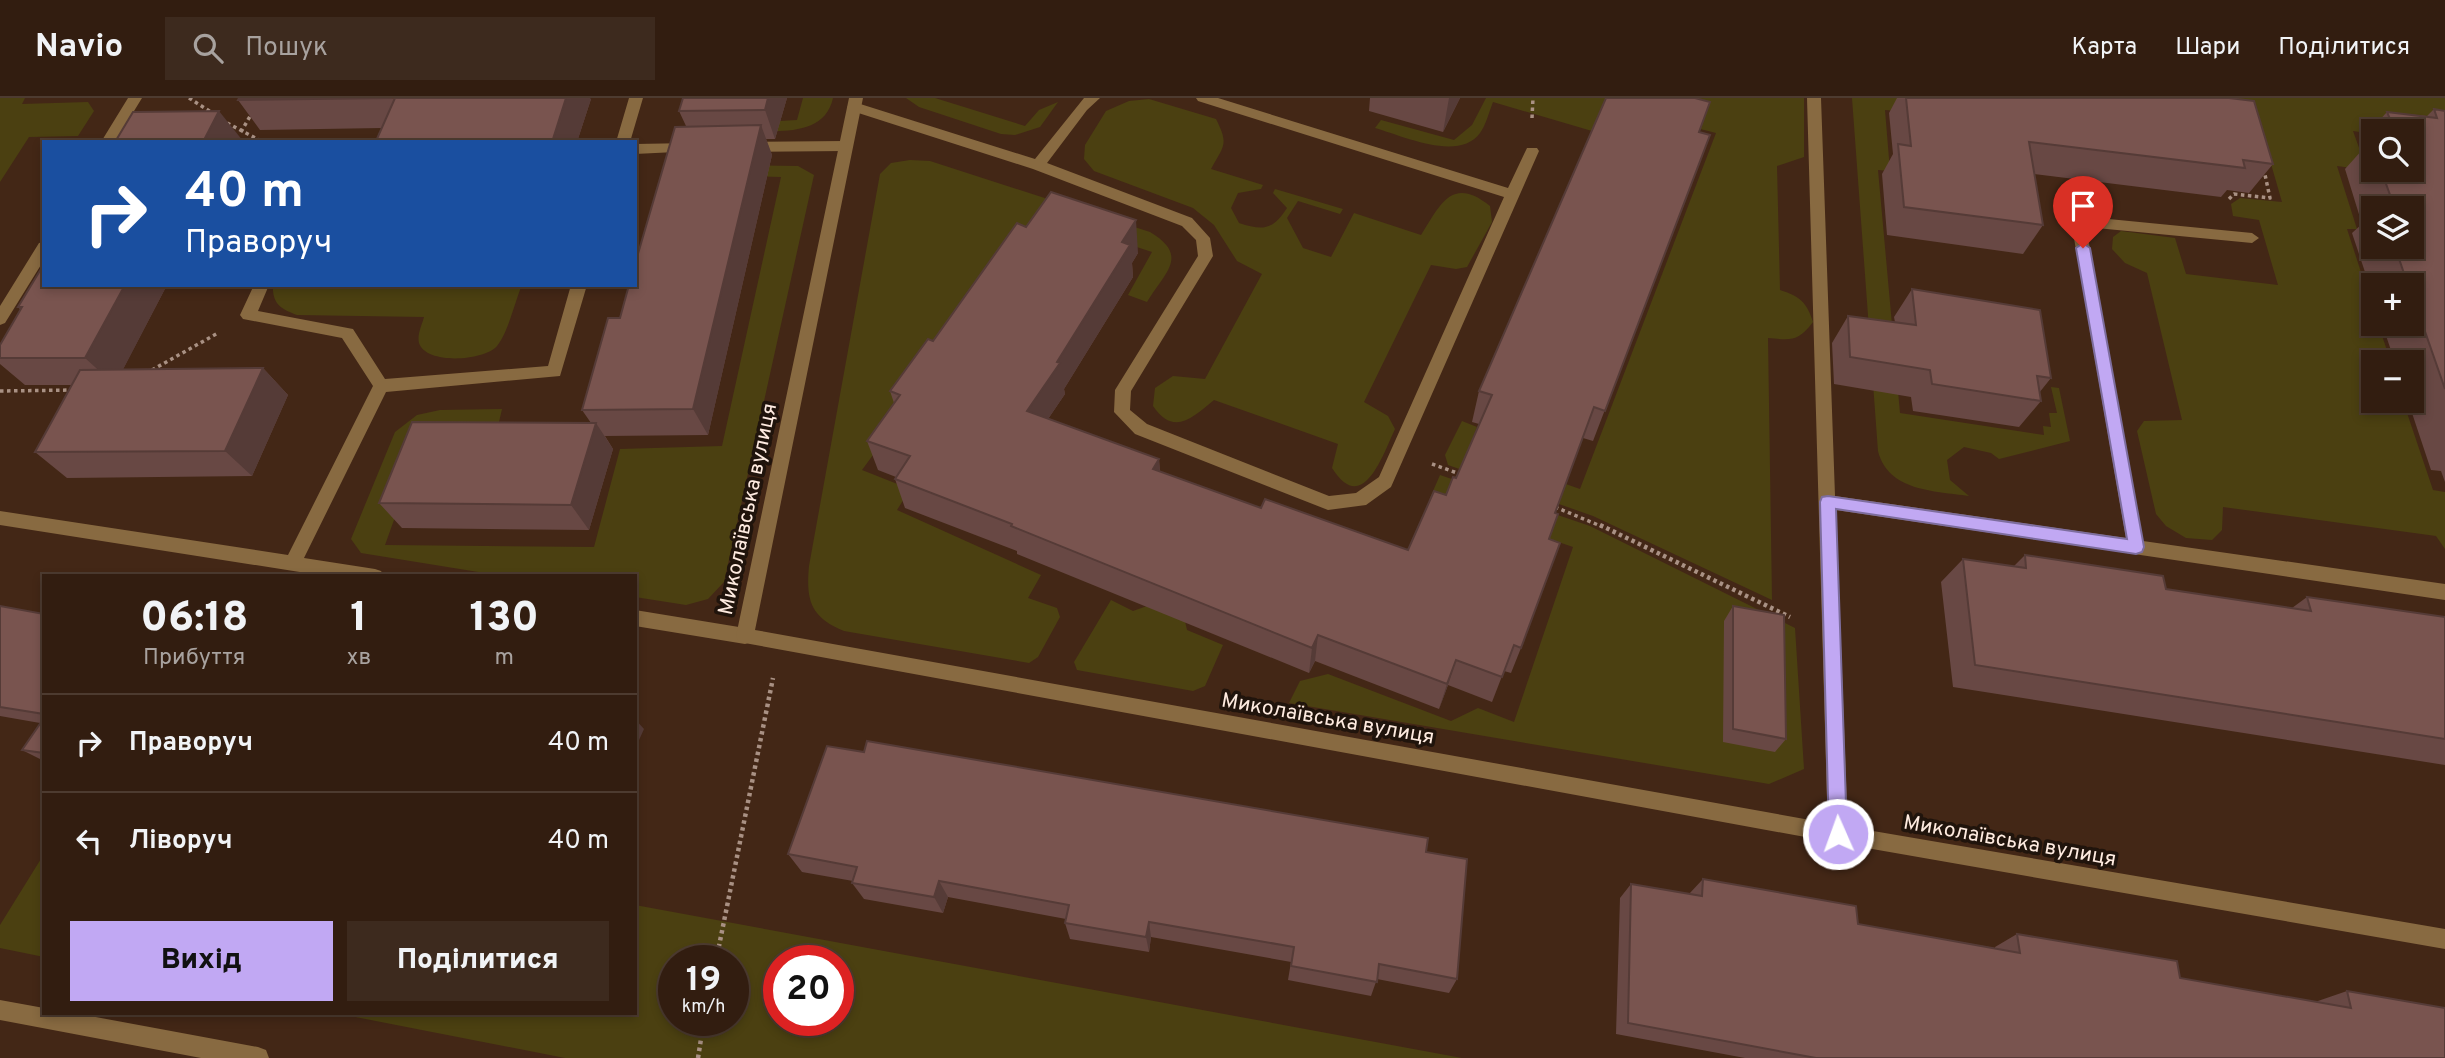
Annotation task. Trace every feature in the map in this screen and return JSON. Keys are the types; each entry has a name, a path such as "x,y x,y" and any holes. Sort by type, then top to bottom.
{"street":[{"path":"109,140 135,98"},
{"path":"624,140 636,98"},
{"path":"1038,165 1082,107 1093,98"},
{"path":"1203,98 1511,194"},
{"path":"1814,98 1838,834"},
{"path":"855,103 1038,165 1187,222 1203,239 1206,256 1123,390 1122,412 1141,429 1328,503 1360,500 1385,482 1532,151"},
{"name":"Миколаївська вулиця","path":"855,103 745,636 1838,834 2445,939"},
{"path":"733,148 845,146"},
{"path":"637,149 705,148"},
{"path":"2136,547 2078,221 2252,238"},
{"path":"0,319 42,250"},
{"path":"261,287 248,315 347,333 381,386"},
{"path":"381,386 554,372 578,287"},
{"path":"293,562 381,386"},
{"path":"1828,502 2445,592"},
{"path":"0,518 363,574"},
{"path":"637,618 745,636"},
{"path":"0,1010 258,1058"}],"path":[{"path":"189,98 241,132 259,140"},
{"path":"241,132 254,109"},
{"path":"2193,231 2201,199 2226,201 2234,194 2270,198 2262,160"},
{"path":"147,373 248,315"},
{"path":"0,391 88,390"},
{"path":"1398,453 1463,475"},
{"path":"1552,506 1578,515 1832,638"},
{"path":"719,945 780,643"},
{"path":"698,1058 701,1036"}],"shaded area":[{"path":"0,98 25,98 22,104 88,102 94,111 78,136 29,137 0,182"},
{"path":"803,98 833,98 828,111 819,121 807,127 780,131 737,130 741,123 797,120"},
{"path":"906,98 935,98 1025,126 1039,110 1058,102 1040,127 1015,135 1001,134 919,107"},
{"path":"1486,98 1804,98 1804,157 1777,166 1780,290 1801,301 1808,309 1813,322 1803,333 1793,338 1768,338 1772,600 1593,516 1448,465 1445,455 1462,421 1477,427 1468,450 1580,489 1716,133 1614,107 1596,123 1592,131 1493,102 1480,133 1459,146 1415,141 1375,128 1381,120 1454,140 1472,125"},
{"path":"1852,98 1907,98 1909,112 1885,110 1890,171 1878,170 1900,413 2044,435 2043,426 2051,427 2049,413 2057,413 2051,387 2059,388 2070,441 1999,459 1991,453 1964,447 1947,460 1950,480 1969,496 1914,487 1892,474 1883,464 1878,451"},
{"path":"2067,98 2445,98 2445,143 2424,135 2424,119 2361,119 2361,132 2353,131 2361,153 2361,169 2337,166 2357,229 2347,229 2361,273 2361,336 2382,336 2387,350 2361,350 2361,413 2407,413 2433,490 2445,492 2445,549 2436,536 2223,507 2222,530 2212,540 2186,538 2166,526 2156,514 2137,431 2144,421 2182,420 2147,273 2125,263 2112,249 2113,237 2121,231 2175,238 2186,274 2278,285 2259,220 2233,216 2231,204 2240,198 2282,202 2269,157"},
{"path":"1149,99 1216,119 1224,140 1211,169 1263,185 1261,189 1238,193 1231,208 1239,223 1261,228 1277,221 1287,208 1273,193 1275,189 1343,209 1340,214 1298,201 1287,218 1303,248 1331,257 1354,213 1421,235 1441,204 1456,194 1466,193 1490,206 1492,222 1467,267 1456,269 1431,265 1364,402 1388,416 1395,429 1378,465 1362,484 1353,486 1343,481 1332,468 1338,444 1214,400 1191,418 1176,422 1168,421 1153,406 1155,388 1173,376 1205,379 1262,274 1237,261 1214,225 1193,208 1094,171 1084,159 1085,145 1106,111 1129,101"},
{"path":"930,161 1150,232 1169,249 1171,257 1166,273 1147,302 1128,295 1152,252 1054,220 1021,253 862,470 910,489 897,510 1041,575 1028,598 1057,608 1060,617 1038,657 1029,663 844,631 824,620 817,613 810,598 809,566 880,174 891,163"},
{"path":"705,165 798,166 814,175 724,582 708,599 686,605 637,597 637,574 491,574 361,553 351,539 395,432 417,415 440,410 502,409 496,435 423,439 385,545 594,547 620,449 722,446 781,177 703,175"},
{"path":"273,287 521,287 508,325 497,346 480,355 456,358 443,358 424,350 419,343 419,333 424,317 297,315 279,305 274,297"},
{"path":"1440,475 1590,526 1795,628 1804,769 1769,784 1289,703 1300,681 1328,674 1451,721 1478,708 1514,722 1573,547 1430,498"},
{"path":"1111,600 1133,611 1147,606 1185,621 1187,630 1223,645 1205,686 1193,691 1077,670 1074,662"},
{"path":"42,857 42,957 0,948 0,925"},
{"path":"637,905 851,945 763,945 763,1036 854,1036 854,946 1462,1058 565,1058 345,1015 637,1015"}],"building":[{"path":"239,98 392,98 238,100"},
{"path":"395,98 566,98 553,139 376,140"},
{"path":"683,98 768,98 765,110 679,111"},
{"path":"1606,98 1695,98 1710,102 1699,132 1710,135 1605,411 1594,407 1555,513 1558,514 1549,539 1560,543 1521,648 1514,645 1502,677 1456,660 1447,684 1318,635 1312,648 1011,526 1012,524 895,479 910,456 867,441 900,395 890,391 928,339 933,341 1017,223 1026,227 1051,192 1136,220 1122,242 1130,245 1057,362 1060,363 1027,411 1159,459 1153,469 1261,508 1265,499 1408,550 1434,491 1446,495 1453,477 1456,478 1492,395 1479,391"},
{"path":"1906,98 2229,98 2254,101 2273,164 2243,160 2245,168 2029,142 2043,225 1904,207 1898,144 1911,146"},
{"path":"2434,109 2445,111 2445,389 2424,329 2424,273 2404,273 2399,259 2424,259 2424,196 2390,196 2385,182 2424,182 2424,119 2390,119 2387,112 2437,118"},
{"path":"219,111 204,140 116,140 133,112"},
{"path":"761,125 693,409 582,410 608,318 620,318 628,287 637,287 637,257 675,127"},
{"path":"42,267 42,287 124,287 85,358 0,358 0,345 22,307 18,307"},
{"path":"1912,289 2040,310 2051,378 2037,376 2041,401 1932,384 1930,370 1850,357 1848,316 1916,325"},
{"path":"263,368 225,451 35,452 80,370"},
{"path":"412,422 596,423 571,505 379,503"},
{"path":"2025,555 2163,576 2166,589 2311,611 2307,597 2445,617 2445,739 1975,665 1963,559 2026,568"},
{"path":"0,606 42,614 42,714 0,707"},
{"path":"1733,606 1784,615 1786,739 1733,729"},
{"path":"42,721 42,753 22,750"},
{"path":"867,741 1428,838 1426,852 1467,859 1457,979 1379,964 1377,982 1291,966 1294,947 1149,922 1146,937 1065,923 1069,905 939,881 934,897 852,883 857,867 788,854 827,746 864,752"},
{"path":"1703,879 1856,906 1858,924 2020,953 2017,934 2177,961 2180,978 2351,1008 2347,991 2445,1008 2445,1058 1816,1058 1628,1023 1631,884 1702,896"}],"route":[{"path":"1838,834 1828,502 2136,547 2083,248"}]}
